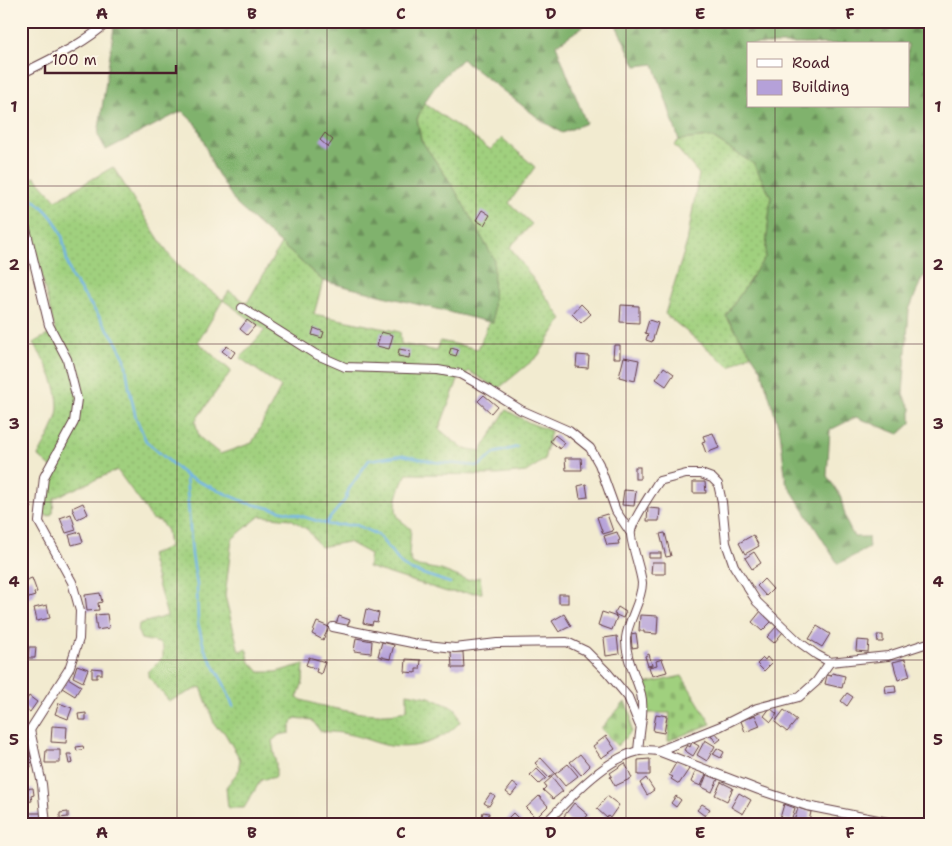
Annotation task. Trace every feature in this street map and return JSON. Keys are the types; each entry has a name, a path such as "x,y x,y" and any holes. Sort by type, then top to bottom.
{"street":[{"path":"21,74 100,30 109,21"},
{"path":"21,198 25,225 49,324 67,359 76,399 74,422 44,477 39,522 72,582 80,611 79,639 69,669 30,730 21,738"},
{"path":"242,308 315,354 345,367 438,370 460,374 521,410 569,431 590,448 599,464 616,511 630,532 637,556 642,586 628,628 626,641 632,670 641,694 642,709 638,751"},
{"path":"630,532 659,481 686,474 701,474 712,478 718,484 722,502 726,543 734,566 757,602 798,642 817,656 830,662 888,656 931,642"},
{"path":"333,627 417,644 455,648 497,643 567,642 586,651 612,678 628,697 640,726"},
{"path":"544,825 596,775 621,758 638,751 658,750 721,726 757,708 799,696 816,682 830,662"},
{"path":"30,730 42,784 46,825"},
{"path":"658,750 759,790 807,806 903,825"}],"path":[{"path":"21,484 27,501 39,522"}],"green space":[{"path":"120,21 591,21 556,45 586,123 562,133 541,120 462,59 439,81 424,103 417,119 421,140 454,188 494,259 493,323 323,281 237,205 213,166 197,125 182,111 106,150 98,135 114,27"},
{"path":"614,21 931,21 931,272 922,278 909,310 903,395 911,408 911,423 899,434 856,417 830,430 827,476 840,495 847,523 854,537 868,537 869,548 838,564 786,482 780,432 761,369 726,316 765,257 771,197 754,164 711,137 679,140 654,64 636,66"},
{"path":"424,103 491,150 502,138 535,167 509,203 532,224 510,247 562,319 538,356 498,389 469,371 458,380 439,429 462,448 481,451 506,410 530,423 551,431 544,460 526,472 498,475 407,474 402,483 396,508 399,518 411,529 409,555 413,565 441,570 467,580 480,577 482,593 447,592 368,567 370,554 348,542 320,547 308,530 291,519 260,516 232,539 225,596 239,651 247,649 249,661 259,672 276,672 304,664 303,682 297,698 307,702 353,712 370,714 398,713 407,709 407,693 429,697 456,709 460,722 453,729 435,740 416,746 395,747 352,735 320,731 312,720 295,718 290,727 290,733 279,735 272,741 276,777 261,780 244,808 228,808 226,787 238,772 240,759 224,732 215,726 201,687 169,701 149,677 148,672 163,657 163,647 159,643 141,639 138,632 139,624 167,616 150,555 169,547 167,531 160,521 151,519 117,470 54,498 53,513 49,516 43,514 48,476 52,468 38,456 53,426 58,408 54,382 33,343 55,331 27,214 25,180 35,177 56,200 113,167 169,255 184,271 223,300 229,291 247,303 281,244 323,281 314,314 400,332 401,344 437,351 440,341 478,349 489,322 493,322 454,188 421,140 417,119","holes":["223,300 265,330 240,358 281,387 252,443 220,454 199,437 195,421 231,371 198,342"]},
{"path":"711,137 754,164 771,197 765,257 726,316 751,354 730,367 665,314 687,242 699,174 674,145 679,140"},
{"path":"682,676 711,724 668,741 670,713 644,713 645,684"},
{"path":"625,702 631,714 631,732 617,746 601,728"}],"building":[{"path":"325,133 333,140 328,147 320,140"},
{"path":"482,210 490,215 484,225 476,220"},
{"path":"581,304 591,314 581,323 572,314"},
{"path":"621,305 639,306 639,323 620,322"},
{"path":"247,320 255,326 247,335 240,329"},
{"path":"649,320 658,323 652,342 646,340 648,334 645,333"},
{"path":"314,328 324,332 322,338 312,335"},
{"path":"381,332 393,335 389,349 377,346"},
{"path":"614,345 620,345 620,358 613,358"},
{"path":"227,346 235,352 231,358 222,351"},
{"path":"451,348 458,350 456,356 449,354"},
{"path":"399,349 410,351 409,358 398,356"},
{"path":"577,355 589,356 588,368 576,367"},
{"path":"624,357 639,360 635,381 619,377"},
{"path":"664,367 674,374 666,386 656,379"},
{"path":"484,395 497,406 491,413 478,401"},
{"path":"713,433 719,448 706,453 702,442 705,441 703,436"},
{"path":"555,435 565,443 560,449 550,441"},
{"path":"565,458 581,458 582,470 566,470"},
{"path":"635,467 640,467 640,479 635,479"},
{"path":"693,482 705,482 706,493 693,493"},
{"path":"586,484 588,497 580,498 578,486"},
{"path":"624,490 636,491 634,506 622,505"},
{"path":"83,503 88,514 77,519 72,508"},
{"path":"648,508 660,509 659,521 647,521"},
{"path":"71,514 76,530 66,533 60,518"},
{"path":"607,514 613,531 603,534 597,517"},
{"path":"80,532 83,542 72,545 69,535"},
{"path":"617,532 620,540 618,541 619,544 607,545 604,536"},
{"path":"665,533 671,556 666,557 660,534"},
{"path":"753,535 759,546 745,554 739,543"},
{"path":"754,552 761,563 752,569 745,558"},
{"path":"649,553 661,553 661,558 649,558"},
{"path":"652,562 665,562 665,574 651,574"},
{"path":"32,578 37,592 34,593 35,596 26,599 21,582"},
{"path":"764,579 773,589 766,596 757,586"},
{"path":"100,593 102,602 98,603 99,610 87,611 85,595"},
{"path":"559,594 568,594 568,603 559,603"},
{"path":"47,605 50,618 37,621 34,608"},
{"path":"618,607 626,612 623,618 614,614"},
{"path":"366,609 379,613 377,622 373,621 372,625 363,623"},
{"path":"761,611 772,621 762,631 752,622"},
{"path":"602,612 617,617 612,630 598,625"},
{"path":"107,614 109,628 97,630 95,615"},
{"path":"564,614 571,626 559,632 552,621"},
{"path":"640,615 658,616 657,634 639,631"},
{"path":"339,616 350,620 346,628 336,624"},
{"path":"24,618 27,626 21,628 21,619"},
{"path":"317,622 329,627 323,640 312,634"},
{"path":"777,626 783,632 774,643 767,637"},
{"path":"817,626 830,634 822,647 809,639"},
{"path":"636,633 638,647 632,648 631,634"},
{"path":"877,635 883,635 883,642 878,642"},
{"path":"617,636 619,654 606,656 604,638"},
{"path":"356,638 372,641 371,653 354,651"},
{"path":"857,640 869,641 868,652 856,651"},
{"path":"382,642 394,645 390,659 378,656"},
{"path":"29,647 36,647 35,658 28,658"},
{"path":"451,652 463,652 464,668 452,668"},
{"path":"649,654 652,665 648,666 645,656"},
{"path":"309,657 325,662 321,674 316,672 317,669 306,665"},
{"path":"767,657 772,663 764,671 757,664"},
{"path":"406,659 421,660 420,669 416,669 416,673 405,672"},
{"path":"662,659 667,672 652,676 649,667 657,665 656,661"},
{"path":"905,659 910,676 898,680 893,662"},
{"path":"77,665 88,669 83,682 73,677"},
{"path":"92,668 102,669 102,674 97,674 97,678 92,678"},
{"path":"832,673 845,676 842,688 825,684 827,675 831,676"},
{"path":"68,678 81,686 75,696 62,688"},
{"path":"895,685 896,692 886,693 885,686"},
{"path":"847,693 853,697 847,706 841,701"},
{"path":"29,696 37,702 30,712 22,707"},
{"path":"59,703 72,708 68,719 55,714"},
{"path":"770,708 777,714 771,722 764,716"},
{"path":"784,710 797,720 787,732 775,722"},
{"path":"86,713 86,720 79,720 78,714"},
{"path":"656,714 667,716 664,733 653,731"},
{"path":"755,715 760,726 745,732 741,721"},
{"path":"52,726 67,727 66,743 51,742"},
{"path":"715,732 721,739 716,743 711,735"},
{"path":"606,736 615,749 601,758 593,746"},
{"path":"705,740 715,746 707,761 697,755"},
{"path":"692,742 699,746 693,756 684,750 687,745 690,747"},
{"path":"83,746 84,749 77,751 76,747"},
{"path":"27,748 33,762 30,763 31,767 24,770 21,763 21,750"},
{"path":"717,748 724,752 721,758 713,754"},
{"path":"46,750 60,750 60,763 45,763"},
{"path":"67,754 71,754 73,763 69,764"},
{"path":"580,754 590,766 581,775 570,762"},
{"path":"541,758 555,773 549,778 535,763"},
{"path":"650,759 650,775 638,775 638,760"},
{"path":"677,761 689,769 679,784 671,779 673,777 669,775"},
{"path":"625,763 632,778 615,786 610,773"},
{"path":"568,764 578,776 565,786 555,774"},
{"path":"537,769 546,778 539,784 530,775"},
{"path":"696,770 706,774 701,786 691,782"},
{"path":"707,774 718,779 712,792 702,787"},
{"path":"552,777 563,791 553,799 543,790 546,787 544,784"},
{"path":"646,778 654,790 647,795 640,783"},
{"path":"721,782 733,788 727,801 715,795"},
{"path":"513,783 518,787 511,796 506,792"},
{"path":"33,788 34,795 31,796 32,801 25,802 23,789"},
{"path":"739,793 751,800 743,814 731,807"},
{"path":"490,794 495,796 489,806 484,803"},
{"path":"539,796 548,806 536,818 526,808"},
{"path":"607,796 619,805 610,818 608,816 607,818 597,809"},
{"path":"676,796 681,800 676,807 671,803"},
{"path":"574,803 588,815 580,825 575,825 564,816"},
{"path":"702,804 710,809 705,816 697,810"},
{"path":"784,804 795,808 791,821 780,818"},
{"path":"798,808 811,812 808,825 794,821"},
{"path":"68,812 68,817 60,818 60,813"},
{"path":"483,812 489,813 487,825 480,825"},
{"path":"29,813 41,813 40,823 29,823"},
{"path":"513,813 525,825 507,825 504,822"}],"waterway":[{"path":"21,189 34,199 55,222 62,236 68,268 72,278 114,338 125,359 136,418 146,441 186,476 247,503 292,513 330,525 356,525 378,535 402,565 411,570 450,583"},
{"path":"325,524 345,500 349,489 369,460 403,455 435,462 479,466 495,453 517,447"},
{"path":"186,476 192,555 197,585 198,623 204,648 224,684 233,706"}]}
